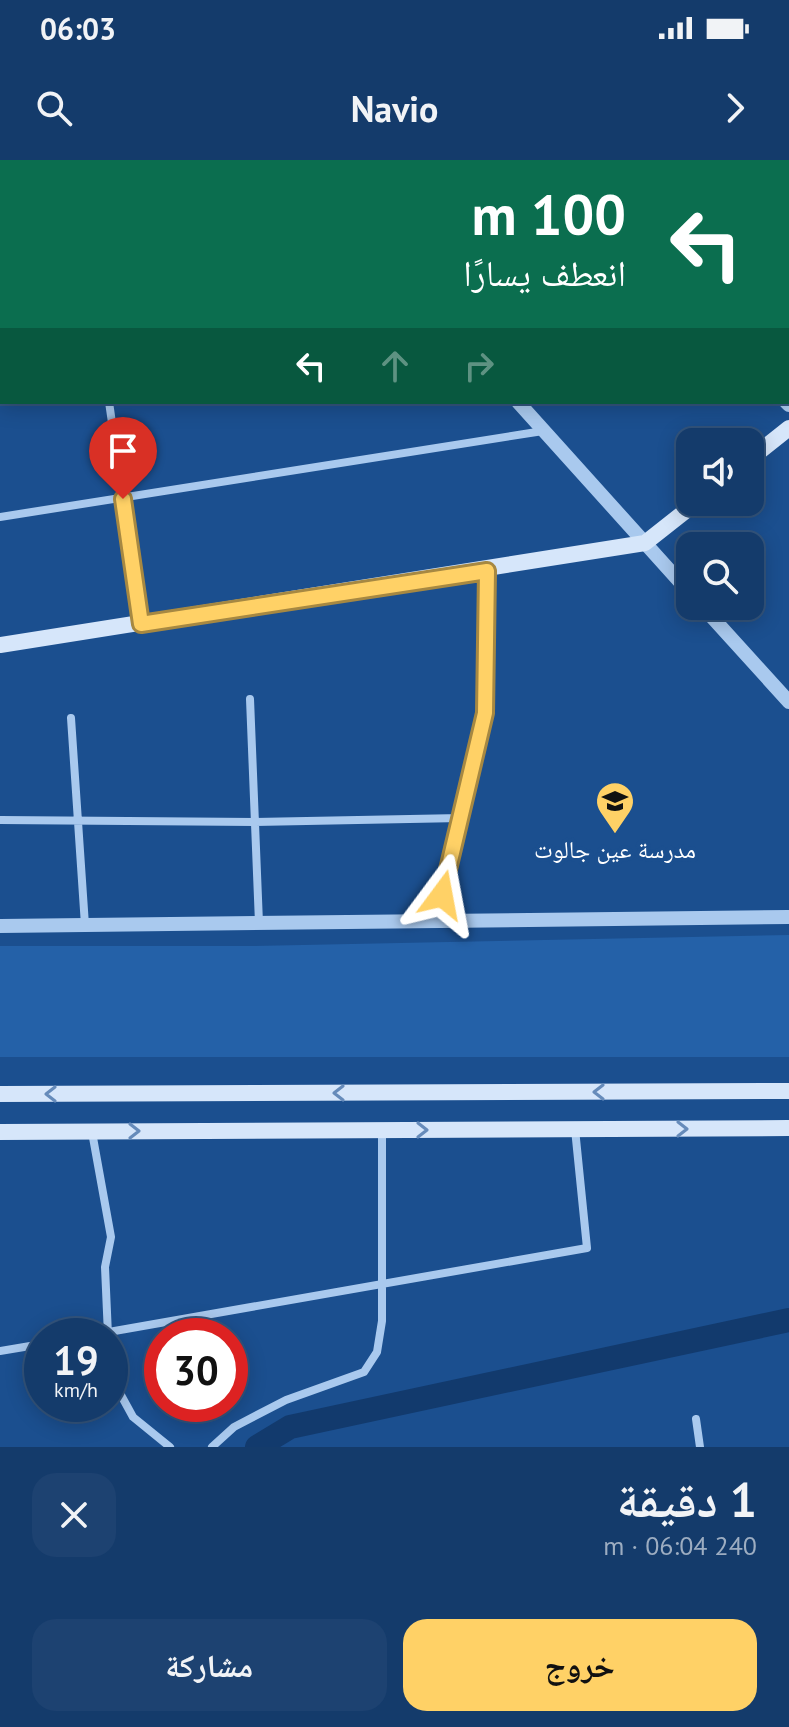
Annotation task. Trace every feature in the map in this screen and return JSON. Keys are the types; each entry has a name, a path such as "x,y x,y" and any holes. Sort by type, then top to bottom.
{"main road":[{"path":"764,448 789,428"},
{"path":"0,645 487,571 645,543 679,516"},
{"path":"0,1094 789,1091"},
{"path":"0,1132 789,1128"}],"street":[{"path":"109,404 141,624"},
{"path":"520,404 676,577"},
{"path":"0,517 544,431"},
{"path":"436,921 485,713 487,571"},
{"path":"715,620 789,702"},
{"path":"250,699 259,923"},
{"path":"71,718 85,925"},
{"path":"0,820 78,818 255,822 461,818"},
{"path":"0,926 789,917"},
{"path":"128,1330 587,1248 575,1129"},
{"path":"212,1447 234,1427 286,1400 364,1372 377,1352 383,1284 382,1130"},
{"path":"92,1131 111,1237 105,1267 107,1318"},
{"path":"0,1351 24,1347"},
{"path":"128,1408 133,1417 170,1447"},
{"path":"696,1419 700,1447"}],"shaded area":[{"path":"789,935 789,1057 0,1057 0,946 250,946"}],"waterway":[{"path":"257,1447 290,1427 789,1320"}],"place":[{"name":"مدرسة عين جالوت","path":"615,835"}],"route":[{"path":"123,499 141,624 487,571 485,713 442,895"}]}
